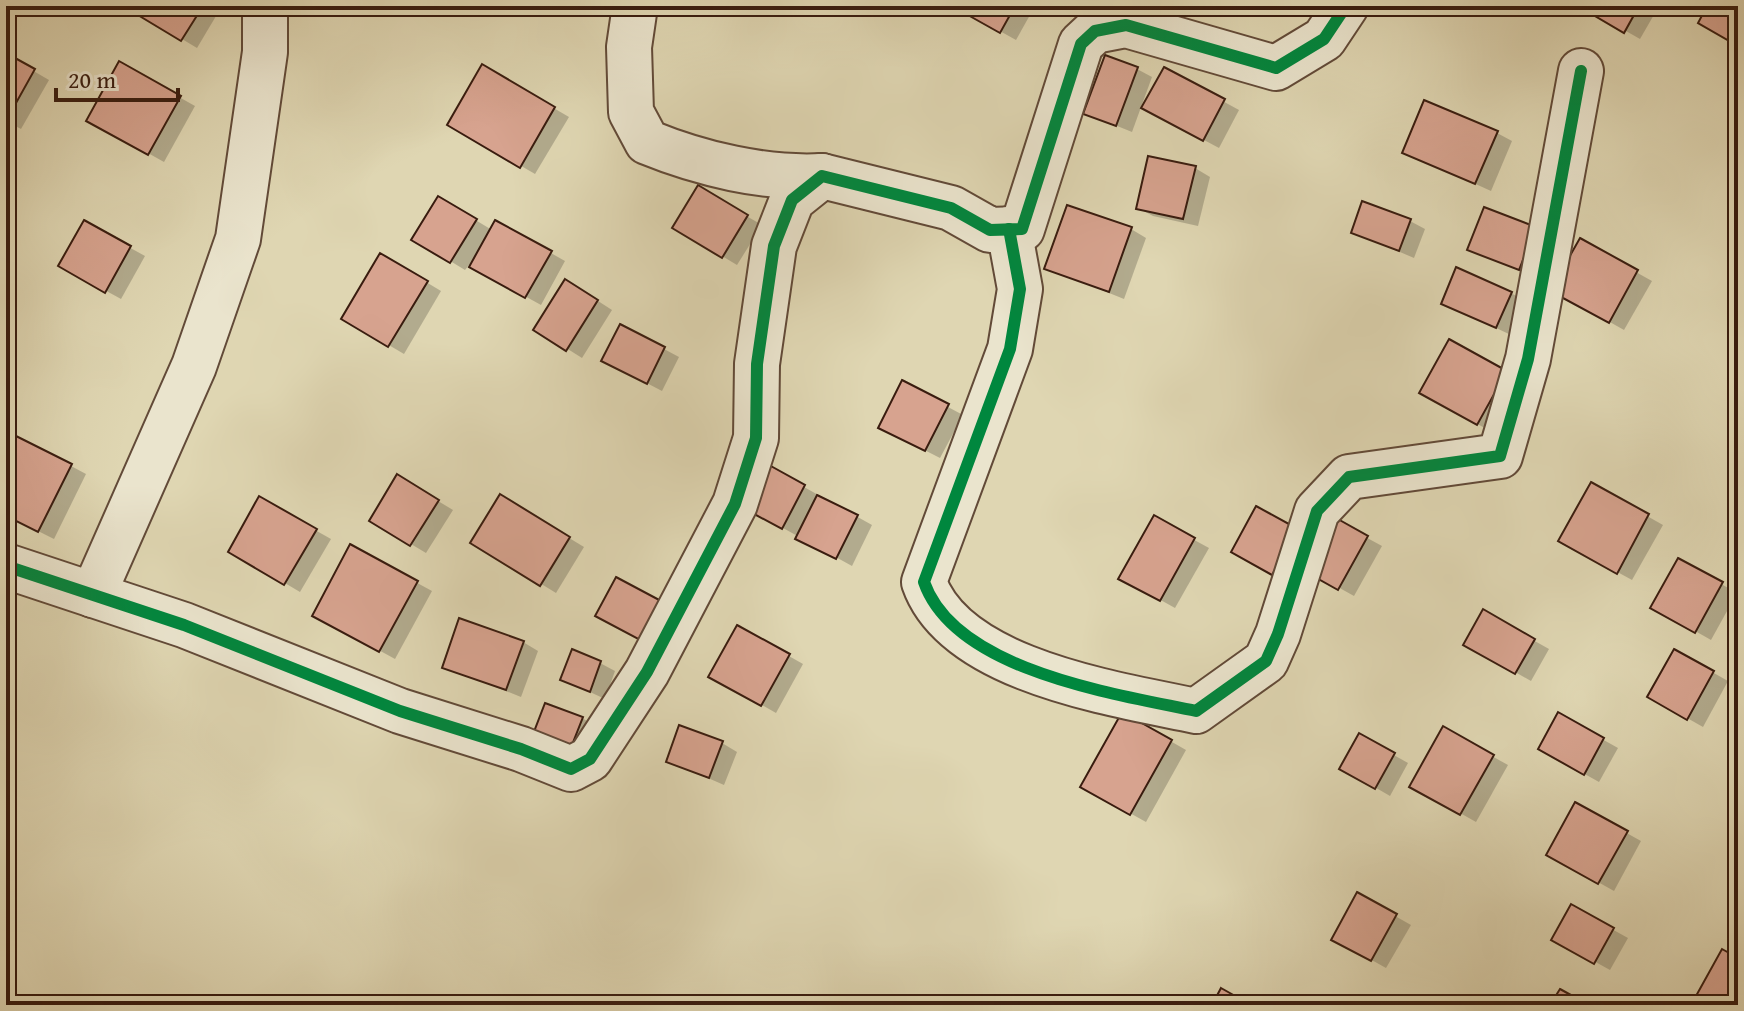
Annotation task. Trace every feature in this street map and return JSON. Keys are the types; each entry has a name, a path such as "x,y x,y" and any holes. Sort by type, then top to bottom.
{"street":[{"path":"93,595 194,366 238,239 265,52 265,6"},
{"path":"635,6 629,47 631,112 647,142 737,168 789,178 822,176 951,208 990,230 1022,229 1081,44 1095,31 1126,25 1276,68 1324,39 1346,6"},
{"path":"1009,229 1020,289 1010,349 924,582 931,602 960,631 1038,675 1196,711 1266,661 1278,634 1317,511 1349,477 1500,456 1528,359 1581,71"},
{"path":"6,566 184,625 400,711 521,749 571,769 590,759 647,672 735,504 756,438 757,364 774,246 792,200 822,176"}],"building":[{"path":"123,6 203,6 181,41"},
{"path":"962,6 1015,6 1000,33 959,10"},
{"path":"1578,6 1639,6 1624,33"},
{"path":"1707,6 1738,6 1738,46 1698,23"},
{"path":"6,53 35,69 6,121"},
{"path":"1105,55 1138,67 1116,126 1083,114"},
{"path":"119,61 181,96 148,155 86,121"},
{"path":"482,64 555,107 520,168 447,125"},
{"path":"1164,67 1225,99 1203,141 1141,108"},
{"path":"1424,100 1498,131 1475,184 1402,153"},
{"path":"1148,156 1196,166 1183,219 1136,209"},
{"path":"698,185 748,215 722,258 672,228"},
{"path":"438,196 477,219 450,263 411,240"},
{"path":"1362,201 1411,219 1399,251 1351,233"},
{"path":"1067,205 1132,227 1109,292 1044,269"},
{"path":"1484,207 1536,227 1519,270 1467,250"},
{"path":"84,220 131,246 105,293 58,266"},
{"path":"495,220 552,251 525,298 469,267"},
{"path":"1580,238 1638,270 1609,323 1550,291"},
{"path":"380,253 428,281 388,347 341,319"},
{"path":"1456,267 1512,292 1496,328 1441,304"},
{"path":"565,279 598,300 566,351 533,330"},
{"path":"620,324 665,347 647,384 601,361"},
{"path":"1449,339 1507,371 1477,425 1419,393"},
{"path":"902,380 949,404 925,451 878,428"},
{"path":"6,431 72,464 38,532 6,516"},
{"path":"769,465 805,485 782,529 745,509"},
{"path":"397,474 439,500 410,546 369,521"},
{"path":"1591,482 1649,514 1617,574 1558,541"},
{"path":"500,494 570,537 540,586 470,543"},
{"path":"817,495 858,515 836,559 795,539"},
{"path":"259,496 317,529 284,585 228,552"},
{"path":"1256,506 1298,529 1272,575 1231,552"},
{"path":"1154,515 1195,538 1160,601 1118,579"},
{"path":"1336,518 1368,536 1338,590 1306,572"},
{"path":"350,544 418,581 379,652 312,616"},
{"path":"1678,558 1723,582 1695,633 1650,608"},
{"path":"616,577 663,602 642,641 595,616"},
{"path":"1483,609 1535,639 1515,674 1463,645"},
{"path":"459,618 524,641 506,690 442,668"},
{"path":"737,625 790,654 761,706 708,677"},
{"path":"572,649 601,661 590,692 560,680"},
{"path":"1674,649 1714,671 1687,720 1647,697"},
{"path":"545,703 583,717 570,750 532,737"},
{"path":"1122,712 1172,740 1130,815 1080,787"},
{"path":"1558,712 1604,738 1584,775 1538,749"},
{"path":"679,725 723,741 709,778 666,762"},
{"path":"1443,726 1494,755 1460,815 1409,787"},
{"path":"1359,733 1395,753 1375,789 1339,769"},
{"path":"1575,802 1628,831 1598,884 1546,855"},
{"path":"1357,892 1397,914 1371,961 1331,940"},
{"path":"1571,904 1614,928 1594,964 1551,940"},
{"path":"1722,949 1738,958 1738,1005 1691,1005"},
{"path":"1221,988 1251,1005 1212,1005"},
{"path":"1560,989 1589,1005 1550,1005"}],"cycle path":[{"path":"6,566 184,625 400,711 521,749 571,769 590,759 647,672 735,504 756,438 757,364 774,246 792,200 822,176 951,208 990,230 1022,229 1081,44 1095,31 1126,25 1276,68 1324,39 1346,6"},
{"path":"1009,229 1020,289 1010,349 924,582 941,612 968,637 1003,657 1042,674 1083,686 1196,711 1266,661 1278,634 1317,511 1349,477 1500,456 1528,359 1581,71"}]}
